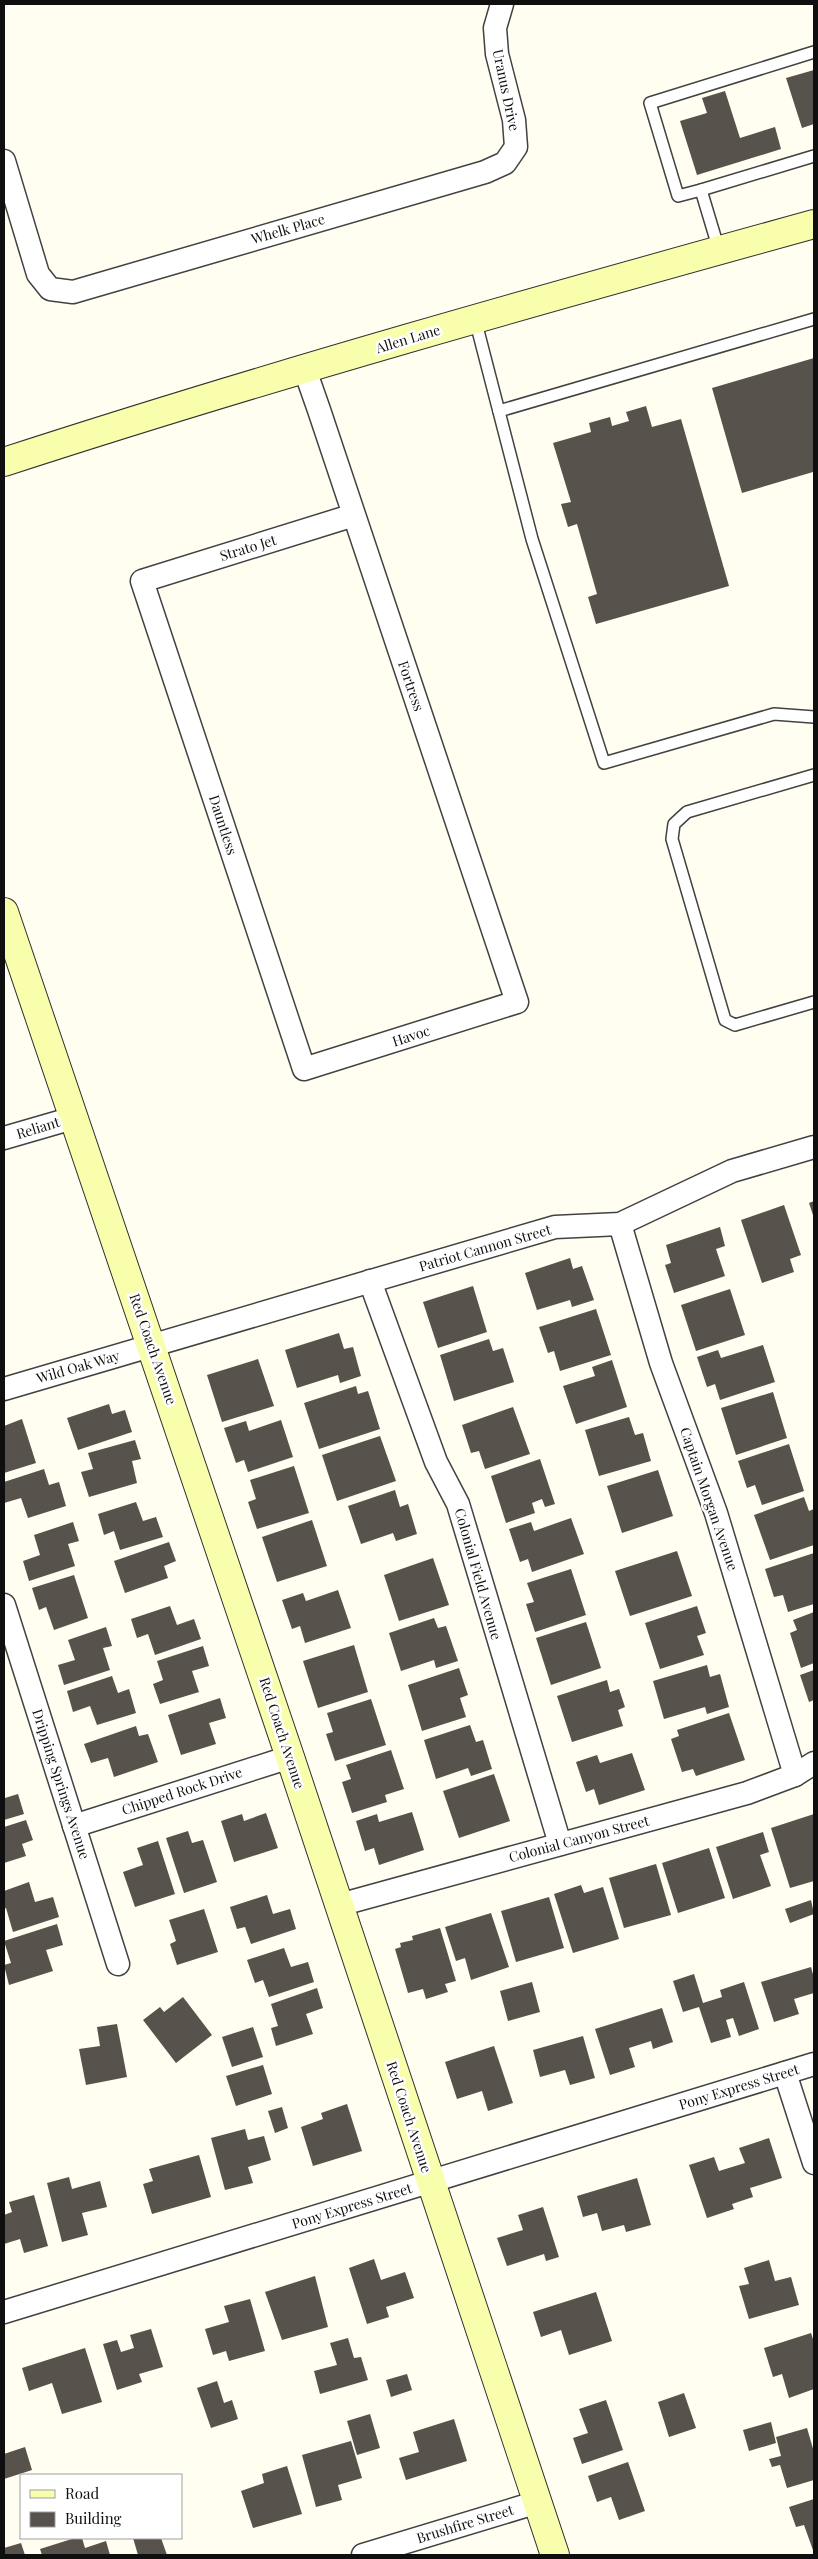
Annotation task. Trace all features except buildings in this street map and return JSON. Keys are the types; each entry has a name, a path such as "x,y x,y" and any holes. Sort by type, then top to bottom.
{"street":[{"name":"Uranus Drive","path":"502,4 495,28 497,54 514,120 516,147"},
{"name":"Whelk Place","path":"4,162 38,274 50,289 73,292 485,172 505,163 516,147"},
{"name":"Allen Lane","path":"4,462 140,418 475,319 814,224"},
{"name":"Fortress","path":"305,370 517,1002"},
{"name":"Strato Jet","path":"142,581 354,515"},
{"name":"Dauntless","path":"142,581 304,1069"},
{"name":"Red Coach Avenue","path":"4,912 152,1345 555,2555"},
{"name":"Havoc","path":"304,1069 517,1002"},
{"name":"Reliant","path":"4,1138 73,1118"},
{"name":"Patriot Cannon Street","path":"152,1345 555,1227 620,1224 732,1170 814,1147"},
{"name":"Captain Morgan Avenue","path":"620,1224 661,1363 716,1513 795,1775"},
{"name":"Colonial Field Avenue","path":"370,1281 436,1462 458,1504 560,1844"},
{"name":"Wild Oak Way","path":"4,1388 152,1345"},
{"name":"Dripping Springs Avenue","path":"5,1615 118,1964"},
{"name":"Chipped Rock Drive","path":"74,1826 290,1757"},
{"name":"Colonial Canyon Street","path":"339,1905 747,1793 795,1775 814,1763"},
{"name":"Pony Express Street","path":"4,2312 814,2064"},
{"path":"785,2073 814,2163"},
{"name":"Brushfire Street","path":"363,2555 538,2502"}],"lane":[{"path":"814,52 650,103 678,196 814,156"},
{"path":"701,190 719,250"},
{"path":"475,319 532,539 604,763 774,714 814,717"},
{"path":"499,411 814,319"},
{"path":"814,775 687,812 674,824 672,840 725,1020 735,1025 814,1002"}]}
